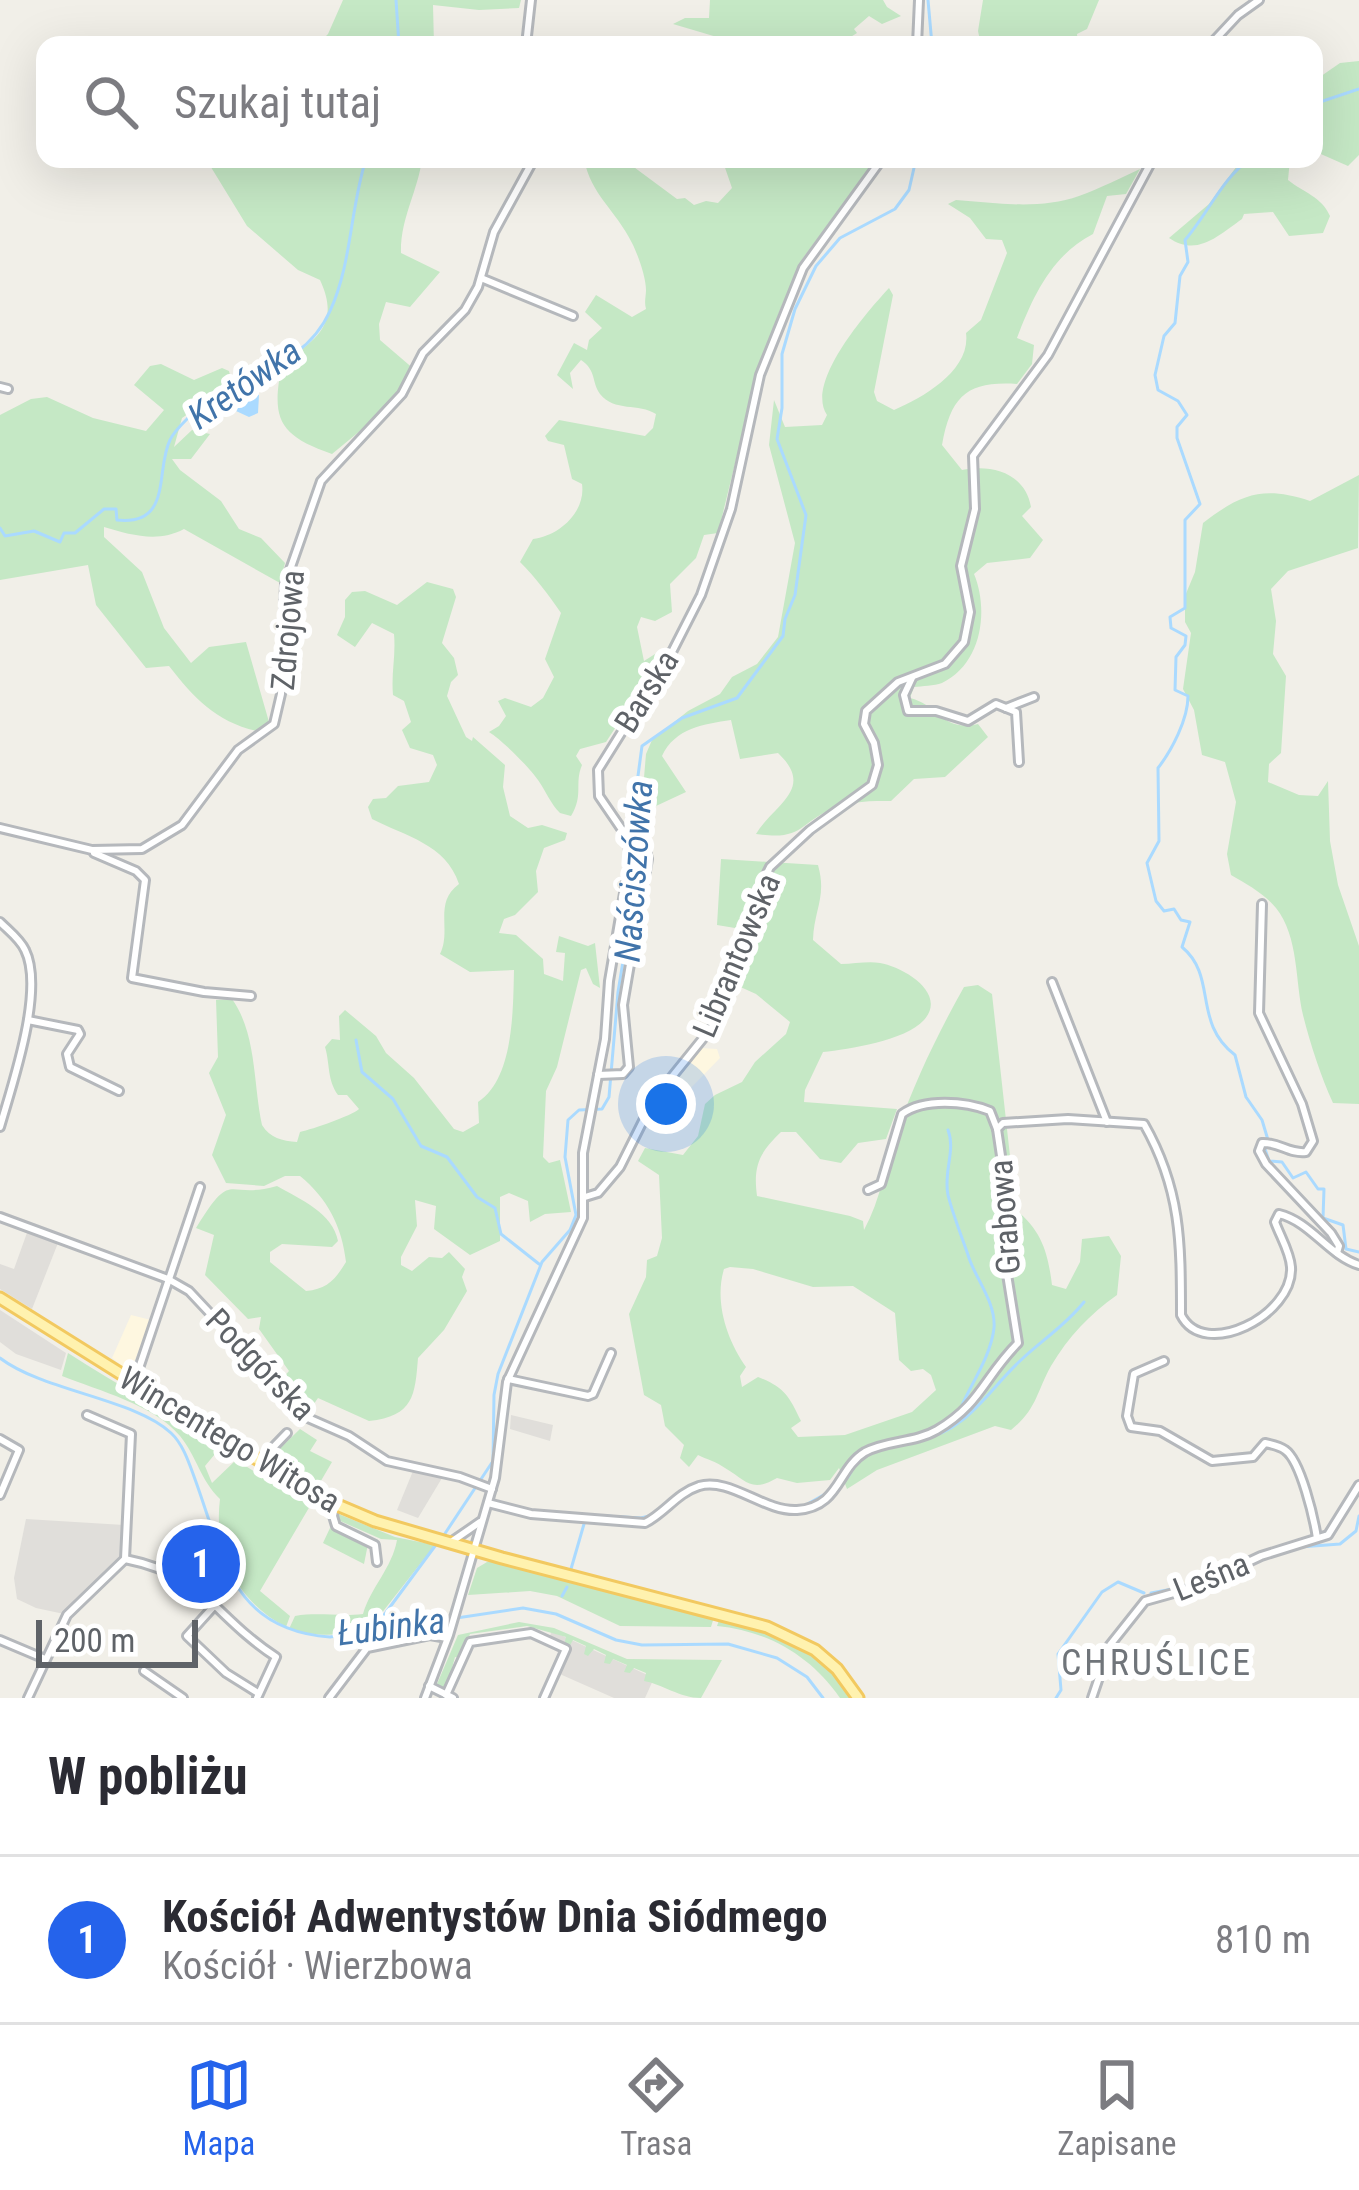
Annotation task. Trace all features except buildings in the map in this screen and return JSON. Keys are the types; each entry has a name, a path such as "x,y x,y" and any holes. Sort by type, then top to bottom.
{"main road":[{"name":"Wincentego Witosa","path":"0,1298 259,1463 335,1505 474,1550 782,1632 826,1659 858,1698"}],"street":[{"path":"527,36 531,0"},
{"path":"917,36 919,0"},
{"path":"1218,36 1259,0"},
{"name":"Zdrojowa","path":"0,828 92,850 130,852 182,825 238,750 274,724 281,694 285,584 321,481 402,394 423,352 465,310 481,278 494,232 529,168"},
{"name":"Barska","path":"424,1698 448,1636 492,1489 508,1379 545,1293 580,1232 585,1197 582,1162 602,1075 630,858 627,837 599,796 598,770 673,650 701,595 731,509 760,375 803,268 875,168"},
{"name":"Librantowska","path":"585,1197 598,1192 620,1167 654,1099 713,1026 756,895 770,867 810,830 872,785 877,753 864,724 866,711 886,689 945,664 964,642 970,612 962,566 975,509 976,448 1048,355 1149,168"},
{"path":"481,278 574,316"},
{"path":"911,678 904,695 908,711 936,711 968,721 996,704 1016,712 1019,762"},
{"path":"1006,708 1034,697"},
{"path":"602,1075 619,1075 628,1067 623,1005 648,859 638,816"},
{"name":"Zdrojowa","path":"92,850 98,858 136,871 145,880 132,978 251,996"},
{"path":"1262,904 1259,1013 1302,1104 1313,1141 1306,1152 1292,1154 1272,1143 1262,1143 1259,1150 1266,1164 1331,1233 1340,1246 1337,1253"},
{"path":"0,922 24,947 29,961 28,1020 0,1126"},
{"path":"1052,982 1107,1122"},
{"path":"28,1020 78,1030 67,1054 70,1067 118,1091"},
{"path":"868,1190 880,1184 902,1114 913,1107 936,1103 977,1106 990,1111 997,1129"},
{"name":"Grabowa","path":"488,1503 531,1514 645,1523 685,1492 710,1485 796,1510 830,1496 862,1454 928,1435 951,1420 978,1400 996,1365 1018,1343 1002,1243 1008,1203 997,1129 1003,1123 1144,1124 1166,1164 1176,1196 1181,1315 1196,1332 1235,1331 1254,1324 1288,1286 1291,1268 1275,1222 1279,1214 1294,1218 1359,1265"},
{"name":"Podgórska","path":"134,1384 200,1187"},
{"name":"Podgórska","path":"0,1217 168,1279 189,1291 308,1418 349,1436 387,1461 492,1489"},
{"path":"508,1379 587,1396 593,1394 611,1353"},
{"path":"1164,1361 1134,1374 1127,1416 1131,1427 1160,1431 1212,1461 1253,1457 1265,1443 1283,1448 1292,1457 1317,1538 1337,1525 1359,1485"},
{"path":"28,1698 68,1616 125,1559 130,1434 87,1415"},
{"path":"259,1463 287,1433"},
{"path":"0,1439 19,1450 0,1495"},
{"path":"335,1505 337,1526 375,1545 377,1562"},
{"path":"443,1540 483,1520"},
{"name":"Leśna","path":"1092,1698 1110,1646 1145,1601 1195,1587 1261,1556 1317,1538"},
{"path":"125,1559 178,1574 215,1605 239,1631 276,1657 258,1696 187,1636 215,1605"},
{"path":"429,1686 450,1697 470,1642 531,1633 566,1649 544,1698"},
{"path":"328,1698 367,1648 430,1635 448,1636"},
{"path":"0,1640 45,1659"},
{"path":"143,1671 183,1698"}],"shaded area":[{"path":"701,1048 717,1049 720,1058 687,1092 675,1081"},
{"path":"28,1230 58,1243 32,1309 0,1289 0,1264 14,1269"},
{"path":"0,1310 66,1353 61,1370 16,1354 0,1342"},
{"path":"131,1315 151,1320 130,1372 112,1358"},
{"path":"511,1415 553,1425 550,1441 510,1429"},
{"path":"413,1471 442,1478 418,1518 397,1510"},
{"path":"26,1519 124,1525 120,1558 64,1614 17,1599 14,1578"},
{"path":"552,1631 654,1678 645,1698 614,1698 562,1675 558,1672 568,1650 549,1638"}],"green space":[{"path":"343,0 521,0 519,8 433,5 434,36 328,34"},
{"path":"710,0 883,0 901,16 882,24 869,16 852,36 714,36 673,24 685,18 709,18"},
{"path":"983,0 1099,0 1087,29 1077,36 979,36"},
{"path":"1359,61 1359,155 1348,166 1323,155 1323,75 1340,63"},
{"path":"212,168 420,168 401,253 440,272 410,307 386,302 379,324 380,340 415,370 383,412 332,454 290,432 278,399 282,364 322,330 326,296 320,280 298,270 247,226"},
{"path":"587,168 635,168 677,199 685,198 694,205 718,203 732,188 725,168 870,168 803,258 756,378 718,533 704,535 696,558 670,584 672,612 655,621 641,617 637,627 644,661 663,649 661,658 606,742 580,749 576,756 582,765 571,816 560,813 528,768 489,732 506,716 498,701 505,698 531,707 543,698 554,677 545,659 561,613 520,562 533,539 569,521 580,504 582,484 572,479 564,445 545,436 559,420 645,436 656,414 606,400 581,360 570,373 573,389 557,375 574,343 587,350 589,340 602,328 585,312 596,295 632,317 646,309 646,285 637,254"},
{"path":"1235,168 1289,168 1288,180 1317,199 1330,216 1323,233 1289,236 1273,212 1244,214 1224,232 1198,245 1169,238 1209,204"},
{"path":"1140,169 1126,194 1107,196 1093,234 1066,253 1037,292 1017,338 1034,345 1032,364 1017,384 986,385 964,395 946,428 942,445 962,470 995,470 1022,486 1031,507 1022,516 1043,540 1030,558 987,563 974,574 981,619 974,650 955,674 939,684 914,687 910,698 948,721 978,724 988,737 945,777 914,779 891,801 841,806 792,833 772,836 756,834 788,796 793,777 789,766 778,753 740,759 731,720 711,723 682,733 662,756 686,792 641,813 646,754 652,740 688,711 720,694 732,677 757,664 778,637 795,543 769,445 774,400 785,427 822,425 827,415 824,385 831,367 889,288 893,295 874,392 877,401 894,410 919,398 961,359 966,333 981,320 1007,253 1002,240 986,239 970,218 948,204 956,200 1049,203 1095,190"},
{"path":"161,364 194,380 222,368 229,371 232,384 182,418 174,447 192,430 210,434 191,459 172,459 221,501 239,529 261,538 285,563 280,583 184,529 154,537 104,527 104,537 142,572 164,628 191,663 209,647 246,642 269,722 257,731 229,722 207,707 169,666 146,668 96,605 88,565 0,580 0,415 31,399 47,397 93,418 146,431 164,410 134,385 150,366"},
{"path":"1359,475 1358,548 1288,571 1271,589 1276,621 1273,654 1286,676 1281,753 1269,764 1268,782 1299,795 1318,796 1328,781 1330,841 1338,885 1359,946 1359,1104 1333,1103 1303,1015 1293,946 1283,920 1266,898 1231,875 1227,854 1236,802 1225,762 1202,755 1194,710 1183,689 1191,633 1185,622 1185,596 1195,572 1203,523 1254,495 1279,494 1310,501"},
{"path":"427,582 453,589 456,597 442,643 454,658 458,675 447,696 466,737 472,741 473,737 505,765 503,787 510,816 528,828 542,825 567,833 565,840 544,848 536,871 538,892 515,915 504,919 499,933 516,935 543,959 544,974 563,981 565,953 556,952 559,936 588,946 595,943 600,988 586,968 581,970 557,1067 546,1091 543,1157 549,1163 560,1160 571,1212 545,1214 530,1222 528,1201 509,1193 500,1197 500,1241 470,1255 434,1229 436,1206 415,1200 417,1226 401,1265 412,1271 429,1257 442,1258 449,1252 465,1269 462,1277 467,1291 444,1330 418,1358 409,1402 395,1414 369,1421 318,1398 309,1411 281,1380 289,1371 259,1329 261,1317 248,1319 205,1275 214,1235 196,1228 225,1191 277,1186 323,1215 338,1241 332,1247 282,1244 270,1252 270,1262 306,1291 330,1282 346,1262 332,1214 300,1176 285,1176 264,1186 226,1183 212,1155 226,1115 209,1073 218,1057 216,1000 232,999 240,1013 250,1043 262,1125 286,1141 297,1142 300,1132 359,1109 334,1089 325,1047 332,1039 340,1040 339,1016 345,1010 376,1036 454,1129 463,1132 479,1123 478,1102 499,1077 512,1023 514,970 470,972 440,954 447,900 459,884 453,870 423,843 372,819 368,807 373,799 386,798 398,786 429,782 437,765 433,755 410,748 402,730 411,722 404,701 393,695 394,634 372,623 355,647 337,635 345,617 345,600 352,592 365,591 397,605"},
{"path":"721,859 818,865 821,895 813,940 841,964 889,965 927,991 930,1010 924,1020 876,1043 823,1052 805,1090 804,1102 897,1109 886,1139 858,1143 841,1163 820,1159 796,1132 781,1132 757,1168 757,1196 850,1216 863,1221 864,1230 911,1095 954,1005 964,987 978,985 992,994 1016,1210 1042,1243 1052,1285 1066,1289 1080,1262 1082,1239 1109,1236 1121,1256 1117,1295 1065,1345 1031,1408 1011,1430 995,1426 877,1470 847,1489 839,1468 830,1480 797,1483 777,1478 755,1485 698,1455 689,1467 680,1458 684,1445 665,1426 661,1405 644,1395 629,1314 646,1277 647,1260 657,1256 662,1238 659,1175 638,1161 645,1148 683,1155 698,1136 705,1104 742,1082 755,1062 786,1034 790,1022 756,994 736,985 739,971 734,941 741,929 717,925","holes":["724,1269 753,1269 813,1287 853,1286 895,1313 899,1360 911,1371 923,1369 931,1375 936,1390 912,1412 845,1435 798,1437 791,1428 801,1421 780,1389 758,1377 742,1387 740,1376 746,1367 724,1320"]},
{"path":"68,1353 220,1448 205,1466 212,1483 236,1460 310,1506 260,1591 290,1616 286,1627 254,1604 232,1574 221,1539 220,1499 180,1436 141,1407 62,1376"},
{"path":"300,1429 317,1440 310,1451 332,1462 315,1491 266,1462"},
{"path":"336,1513 395,1537 435,1545 377,1619 367,1625 335,1634 289,1629 295,1616 363,1614 391,1560 397,1540 381,1539 338,1520"},
{"path":"330,1528 368,1544 364,1564 323,1543"},
{"path":"487,1562 714,1617 711,1627 620,1626 557,1596 530,1591 468,1595 477,1568"},
{"path":"720,1617 777,1636 812,1654 852,1698 840,1698 816,1670 787,1648 754,1633 717,1626"},
{"path":"519,1622 554,1628 627,1659 722,1660 701,1698 693,1697 644,1681 646,1673 634,1668 624,1672 627,1665 613,1659 604,1663 606,1655 594,1649 588,1656 586,1646 573,1640 569,1647 564,1645 566,1637 527,1626 470,1634 460,1658 455,1657 447,1687 441,1689 437,1684 458,1635"}],"water":[{"path":"232,384 243,384 246,391 259,395 258,413 249,417 236,411"}],"waterway":[{"name":"Kretówka","path":"396,0 398,36"},
{"name":"Naściszówka","path":"928,0 931,36"},
{"path":"1323,101 1359,89"},
{"name":"Kretówka","path":"0,528 5,536 34,531 60,542 64,533 75,533 104,509 116,509 117,520 147,514 159,494 170,440 180,426 223,392 283,361 317,332 343,274 364,168"},
{"name":"Naściszówka","path":"444,1535 493,1461 498,1374 542,1262 570,1230 576,1215 565,1157 568,1120 579,1110 602,1109 609,1097 618,992 640,858 633,813 642,746 682,718 737,698 783,636 795,595 806,515 777,439 782,354 795,309 816,266 840,238 895,209 909,190 914,168"},
{"path":"1240,168 1185,240 1188,262 1180,276 1175,323 1164,336 1155,375 1158,390 1178,401 1187,415 1177,427 1177,438 1200,504 1185,520 1185,608 1170,617 1171,628 1186,636 1176,657 1175,690 1188,696 1187,705 1178,734 1158,768 1159,841 1147,863 1156,901 1164,911 1174,909 1181,920 1190,922 1182,947 1199,972 1214,1028 1235,1055 1246,1097 1262,1120 1268,1140"},
{"path":"356,1040 362,1072 393,1099 421,1146 447,1157 477,1197 495,1208 501,1234 539,1264"},
{"path":"948,1130 948,1195 994,1319 989,1348 962,1405"},
{"path":"1264,1146 1269,1161 1282,1162 1293,1178 1306,1172 1318,1189 1324,1189 1323,1218 1343,1225 1346,1249 1359,1252"},
{"path":"919,1440 964,1419 1084,1302"},
{"name":"Łubinka","path":"0,1358 40,1379 135,1412 171,1433 186,1456 237,1586 272,1621 298,1632 330,1637 523,1608 556,1614 616,1640 642,1645 728,1644 777,1658 807,1677 823,1698"},
{"path":"884,1448 904,1444"},
{"path":"848,1477 855,1464"},
{"path":"689,1487 709,1482"},
{"path":"804,1506 827,1493"},
{"path":"586,1515 653,1515"},
{"path":"1256,1561 1300,1547 1340,1544 1356,1531 1359,1516"},
{"path":"571,1569 584,1524"},
{"name":"Naściszówka","path":"373,1630 438,1542"},
{"path":"1208,1578 1222,1569"},
{"path":"1056,1698 1061,1690 1058,1654 1102,1592 1118,1582 1144,1593"},
{"path":"1151,1593 1194,1585"},
{"path":"562,1596 567,1587"}],"place":[{"name":"Kościół Adwentystów Dnia Siódmego","path":"201,1564"}],"district":[{"name":"CHRUŚLICE","path":"1157,1662"}]}
